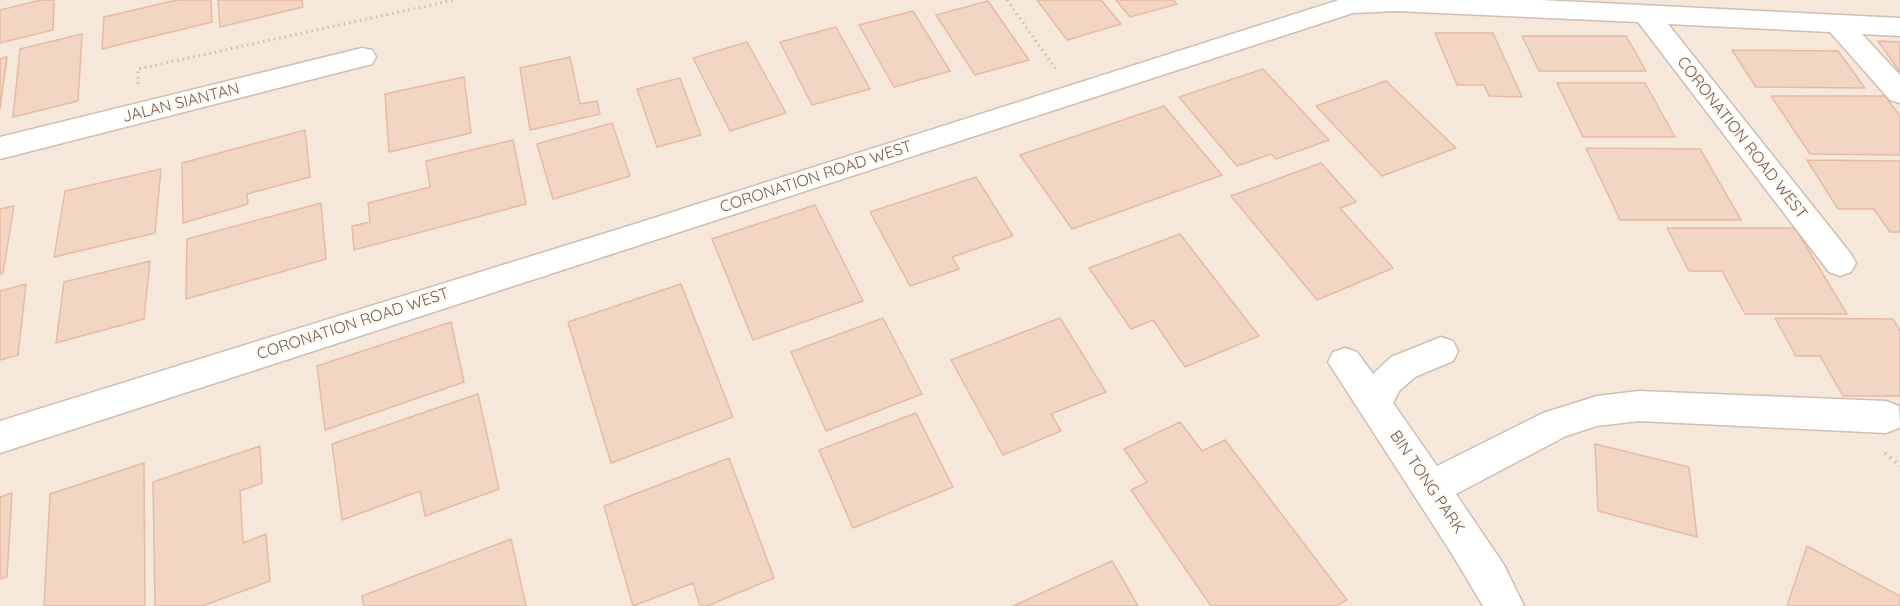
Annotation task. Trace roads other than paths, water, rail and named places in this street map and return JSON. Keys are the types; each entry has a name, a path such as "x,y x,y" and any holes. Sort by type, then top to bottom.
{"street":[{"name":"CORONATION ROAD WEST","path":"0,437 638,235 1351,5 1396,3 1512,6 1900,27"},
{"name":"CORONATION ROAD WEST","path":"1645,13 1840,264"},
{"path":"1838,24 1900,93"},
{"name":"JALAN SIANTAN","path":"0,148 362,57"},
{"path":"1374,404 1387,381 1403,367 1441,351"},
{"name":"BIN TONG PARK","path":"1345,362 1490,578 1503,606"},
{"path":"1430,488 1556,424 1597,411 1639,406 1886,417"}]}
